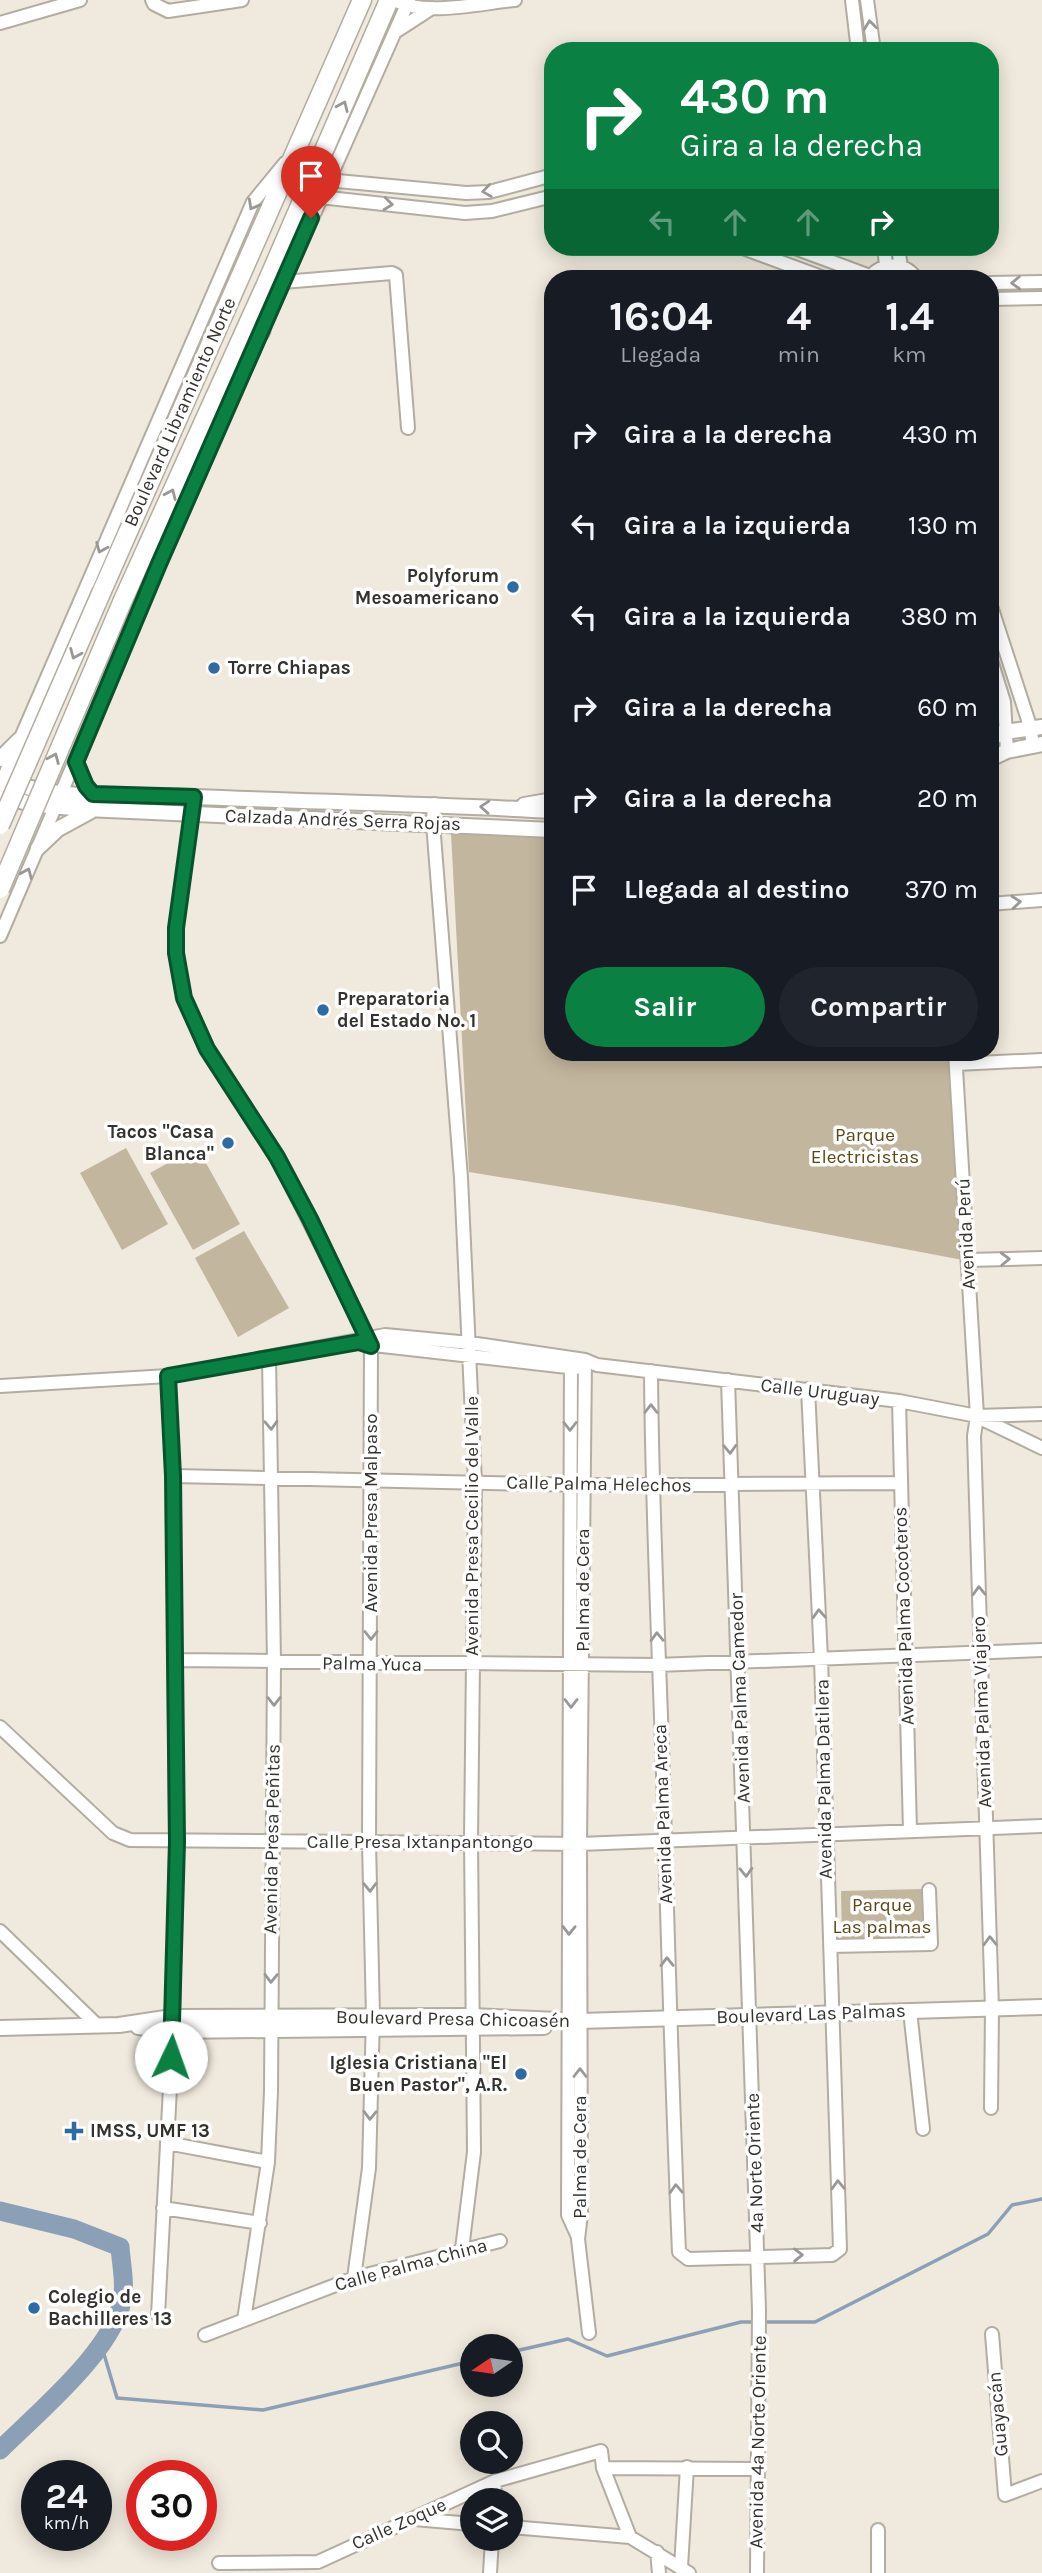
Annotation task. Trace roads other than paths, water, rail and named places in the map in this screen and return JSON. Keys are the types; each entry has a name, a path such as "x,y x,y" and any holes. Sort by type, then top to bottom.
{"highway":[{"name":"Boulevard Libramiento Norte","path":"0,825 362,0"},
{"name":"Boulevard Libramiento Norte","path":"0,889 123,600 400,2"},
{"path":"221,384 261,331"}],"main road":[{"path":"999,735 1036,726"},
{"path":"0,759 19,740"},
{"path":"999,755 1037,745"},
{"path":"76,762 86,786 93,794"},
{"name":"Calzada Andrés Serra Rojas","path":"4,787 93,794 434,804 544,811"},
{"name":"Calzada Andrés Serra Rojas","path":"4,787 56,807 93,810 544,829"},
{"path":"516,809 530,801 544,800"},
{"path":"38,848 58,829 93,810"},
{"name":"Boulevard Las Palmas","path":"572,2022 1042,2007"},
{"name":"Boulevard Presa Chicoasén","path":"0,2028 173,2024 572,2022"}],"street":[{"path":"0,23 80,0"},
{"path":"152,0 154,5 168,11 196,4 242,0"},
{"path":"0,936 261,331 395,32 400,2 432,8 515,0"},
{"path":"852,0 857,42"},
{"path":"867,0 873,42"},
{"path":"395,32 432,8"},
{"path":"4,787 19,740 253,202 294,152"},
{"path":"327,180 466,193 489,192 544,177"},
{"path":"320,197 465,213 492,211 544,198"},
{"path":"764,256 802,270"},
{"path":"815,256 851,270"},
{"path":"885,256 886,265"},
{"path":"899,256 901,267"},
{"path":"879,270 886,265 905,270"},
{"path":"283,282 392,272 396,275 408,428"},
{"path":"999,283 1042,282"},
{"path":"999,299 1042,298"},
{"path":"999,627 1036,726"},
{"path":"999,686 1004,702 999,726"},
{"path":"1037,745 1035,715 1042,712"},
{"path":"999,738 1007,751"},
{"name":"Avenida Presa Malpaso","path":"194,797 176,928 177,964 184,998 207,1049 277,1157 366,1342 372,1482 369,1843 372,2022 369,2168 354,2278"},
{"name":"Avenida Presa Cecilio del Valle","path":"434,804 433,823 461,1178 475,1482 471,1840 474,2152 462,2249"},
{"path":"999,903 1042,900"},
{"path":"999,1059 1042,1060"},
{"name":"Avenida Perú","path":"956,1061 976,1416"},
{"path":"968,1260 1042,1258"},
{"name":"Calle Uruguay","path":"0,1386 168,1376 366,1342 470,1349 728,1380 899,1401 976,1416 1042,1414"},
{"name":"Avenida Presa Peñitas","path":"244,2320 268,2162 274,1662 269,1357"},
{"name":"Palma de Cera","path":"570,1363 576,1485 577,1665 572,2022 581,2214 578,2239 589,2333"},
{"name":"Palma de Cera","path":"576,1485 589,1365"},
{"name":"Avenida Palma Areca","path":"651,1371 668,2018 682,2257 758,2256"},
{"path":"158,2315 173,2024 177,1842 173,1476 168,1376"},
{"name":"Avenida Palma Camedor","path":"728,1380 751,2016"},
{"name":"Avenida Palma Datilera","path":"758,2256 838,2252 821,1659 808,1390"},
{"name":"Avenida Palma Cocoteros","path":"899,1401 910,1831"},
{"path":"976,1416 1042,1448"},
{"name":"Avenida Palma Viajero","path":"976,1416 974,1436 992,2009 991,2108"},
{"name":"Calle Palma Helechos","path":"173,1476 652,1486 900,1483"},
{"name":"Palma Yuca","path":"174,1660 658,1665 1042,1650"},
{"name":"Calle Presa Ixtanpantongo","path":"0,1727 113,1833 130,1840 369,1843 471,1840 575,1843 1042,1826"},
{"path":"830,1946 931,1944 929,1890"},
{"path":"0,1931 98,2026"},
{"path":"910,2011 923,2129"},
{"name":"4a Norte Oriente","path":"751,2016 759,2310"},
{"path":"166,2143 268,2162"},
{"path":"163,2208 260,2223"},
{"name":"Calle Palma China","path":"205,2335 354,2278 500,2241"},
{"name":"Avenida 4a Norte Oriente","path":"757,2573 760,2469 759,2310"},
{"name":"Guayacán","path":"992,2334 1005,2495 1042,2482"},
{"name":"Calle Zoque","path":"317,2567 495,2481 601,2451 603,2468"},
{"path":"685,2570 687,2467"},
{"path":"631,2537 603,2468 760,2469"},
{"path":"495,2481 495,2488"},
{"path":"412,2519 460,2523"},
{"path":"523,2528 631,2537 685,2570"},
{"path":"878,2530 878,2573"},
{"path":"490,2573 491,2551"},
{"path":"657,2552 659,2573"},
{"path":"219,2563 317,2567"}],"waterway":[{"path":"523,2349 568,2339 607,2356 741,2322 815,2322 988,2234 1012,2205 1042,2199"},
{"path":"0,2211 74,2229 120,2247 124,2283 118,2315 107,2336 73,2378 0,2450"},
{"path":"101,2344 117,2398 263,2410 460,2364"}],"place":[{"name":"Polyforum Mesoamericano","path":"513,587"},
{"name":"Torre Chiapas","path":"214,668"},
{"name":"Preparatoria del Estado No. 1","path":"323,1010"},
{"name":"Tacos \"Casa Blanca\"","path":"228,1143"},
{"name":"Iglesia Cristiana \"El Buen Pastor\", A.R.","path":"521,2074"},
{"name":"IMSS, UMF 13","path":"74,2131"},
{"name":"Colegio de Bachilleres 13","path":"34,2308"}],"park label":[{"name":"Parque Electricistas","path":"865,1146"},
{"name":"Parque Las palmas","path":"882,1916"}]}
